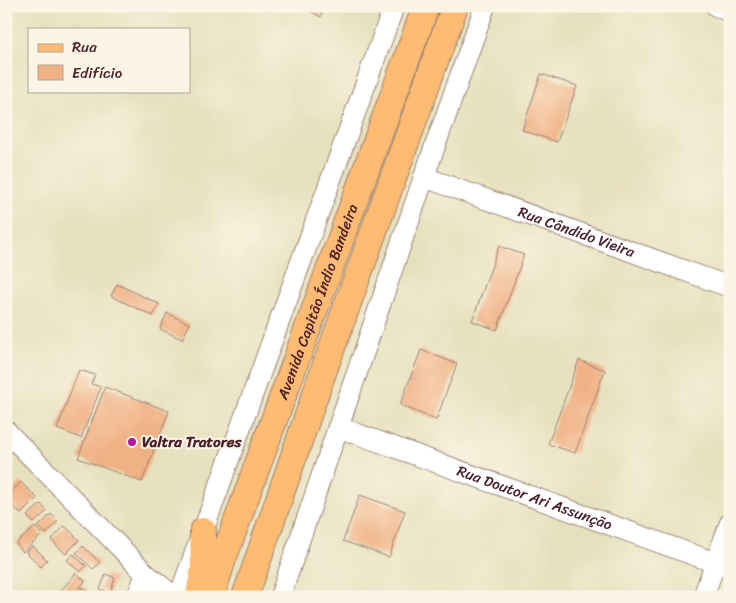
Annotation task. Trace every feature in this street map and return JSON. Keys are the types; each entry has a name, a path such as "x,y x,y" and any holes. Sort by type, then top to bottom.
{"main road":[{"name":"Avenida Capitão Índio Bandeira","path":"211,597 222,562 426,6"},
{"name":"Avenida Capitão Índio Bandeira","path":"245,597 321,378 455,6"},
{"path":"199,597 204,569 203,531"}],"street":[{"path":"179,597 394,6"},
{"path":"280,597 424,176 485,6"},
{"path":"716,6 730,12"},
{"name":"Rua Cândido Vieira","path":"424,176 730,287"},
{"name":"Rua Doutor Ari Assunção","path":"338,428 723,565"},
{"path":"6,431 146,574 175,597"},
{"path":"703,597 723,565 730,523"},
{"path":"138,597 146,574"}],"building":[{"path":"301,6 324,6 321,17"},
{"path":"541,74 577,86 557,142 522,130"},
{"path":"499,246 524,255 497,330 472,321"},
{"path":"117,284 159,304 153,316 111,296"},
{"path":"167,313 190,324 182,339 160,329"},
{"path":"421,350 457,364 436,420 400,405"},
{"path":"579,360 605,370 575,453 548,444"},
{"path":"79,370 95,375 91,384 101,387 81,438 57,429"},
{"path":"105,387 169,411 142,482 78,458"},
{"path":"21,482 37,498 21,514 6,500 6,497"},
{"path":"360,495 405,511 389,557 343,541"},
{"path":"41,504 47,511 34,523 27,516"},
{"path":"51,514 58,521 46,534 38,527"},
{"path":"65,526 79,540 66,554 51,540"},
{"path":"35,527 42,535 23,552 16,543"},
{"path":"33,546 47,560 41,567 26,552"},
{"path":"83,546 100,563 93,569 76,553"},
{"path":"73,554 86,566 80,572 67,560"},
{"path":"76,573 85,581 72,597 66,597 60,592"},
{"path":"106,574 115,578 110,593 100,589"},
{"path":"83,587 91,593 88,597 75,597"}],"place":[{"name":"Valtra Tratores","path":"132,442"}]}
